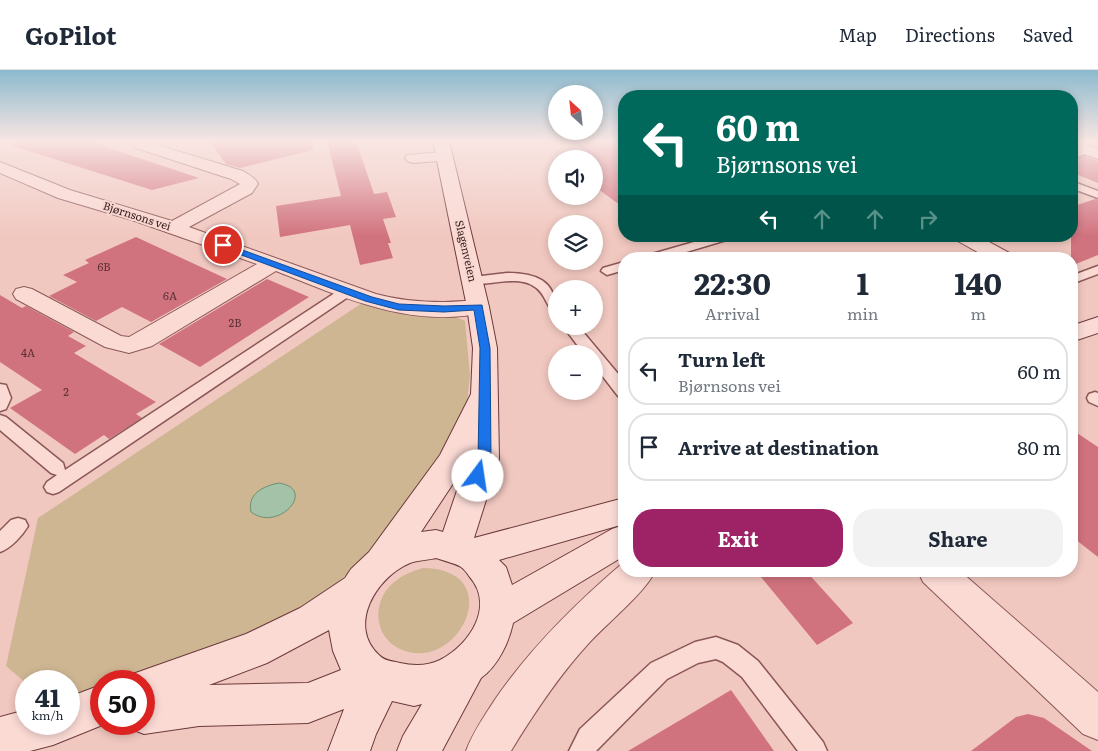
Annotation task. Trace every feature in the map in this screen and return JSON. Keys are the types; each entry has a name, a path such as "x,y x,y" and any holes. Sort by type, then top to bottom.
{"street":[{"name":"Bjørnsons vei","path":"14,173 64,194 274,263 349,290 368,299 399,307 444,309 478,307"},
{"path":"172,228 246,189 249,184 248,181 230,173"},
{"name":"Slagenveien","path":"448,173 478,307 485,348 484,459 462,550"},
{"path":"973,242 993,252"},
{"path":"24,294 114,342 129,345 143,341 274,263"},
{"path":"1078,312 1098,304"},
{"path":"1078,332 1098,324"},
{"name":"Slagenveien","path":"382,562 451,462 485,392"},
{"path":"462,550 618,512"},
{"path":"500,611 618,542"},
{"path":"155,685 253,650 313,620 356,590 365,578 382,562 399,552 417,546 436,544 462,550 487,568 497,588 500,611 490,641 479,656 466,668 445,680 420,686 397,686 379,679 364,669 349,645 346,631 347,618 356,590"},
{"path":"487,751 529,686 552,657 593,612 631,577"},
{"path":"942,577 1098,719"},
{"path":"418,751 466,668"},
{"path":"155,712 199,706 308,703 379,679"},
{"path":"349,751 379,679"},
{"path":"0,738 15,734"}],"lane":[{"path":"1078,187 1098,195"},
{"path":"673,252 708,242"},
{"path":"606,271 618,268"},
{"path":"1078,277 1098,270"},
{"path":"472,281 501,276 532,279 540,284 548,296"},
{"path":"53,487 349,290"},
{"path":"577,335 585,345"},
{"path":"603,367 618,385"},
{"path":"0,389 3,398 0,406"},
{"path":"0,421 57,468"},
{"path":"0,542 18,526"},
{"path":"582,751 589,738 658,671 695,653 716,648 730,653 750,669 814,751"}],"shaded area":[{"path":"368,299 450,314 465,321 470,375 467,404 431,476 358,564 320,599 260,633 151,670 90,670 90,691 80,694 80,670 15,670 15,674 6,666 38,518"},
{"path":"279,483 290,487 295,493 290,508 282,514 272,517 262,517 251,512 251,500 254,496 267,486"},
{"path":"423,568 449,573 464,585 469,601 466,619 456,636 440,648 421,653 400,649 391,643 385,636 378,619 381,600 393,583 407,574"}],"building":[{"path":"98,173 183,173 199,178 152,190"},
{"path":"335,173 367,173 374,194 387,192 396,217 383,219 391,243 388,243 393,258 360,265 350,225 280,237 276,206 341,196"},
{"path":"603,173 618,173 618,204 603,193"},
{"path":"1078,173 1098,173 1098,183 1078,175"},
{"path":"1095,199 1098,200 1098,255 1078,263 1078,252 1071,252 1071,242 1078,242 1078,205"},
{"path":"136,237 227,279 151,322 122,307 96,321 49,296 77,282 63,275 89,263 85,260"},
{"path":"267,279 309,297 200,367 159,344"},
{"path":"0,295 22,308 26,306 74,332 68,336 86,346 74,353 156,402 136,414 142,418 109,439 104,435 75,454 10,408 42,390 0,362"},
{"path":"1078,434 1098,447 1098,557 1078,541"},
{"path":"761,577 811,577 853,623 817,645"},
{"path":"731,690 774,751 628,751"},
{"path":"1028,714 1044,718 1092,751 971,751 1016,717"}],"route":[{"path":"223,245 349,290 368,299 399,307 444,309 478,307 485,348 484,459 478,476"}]}
